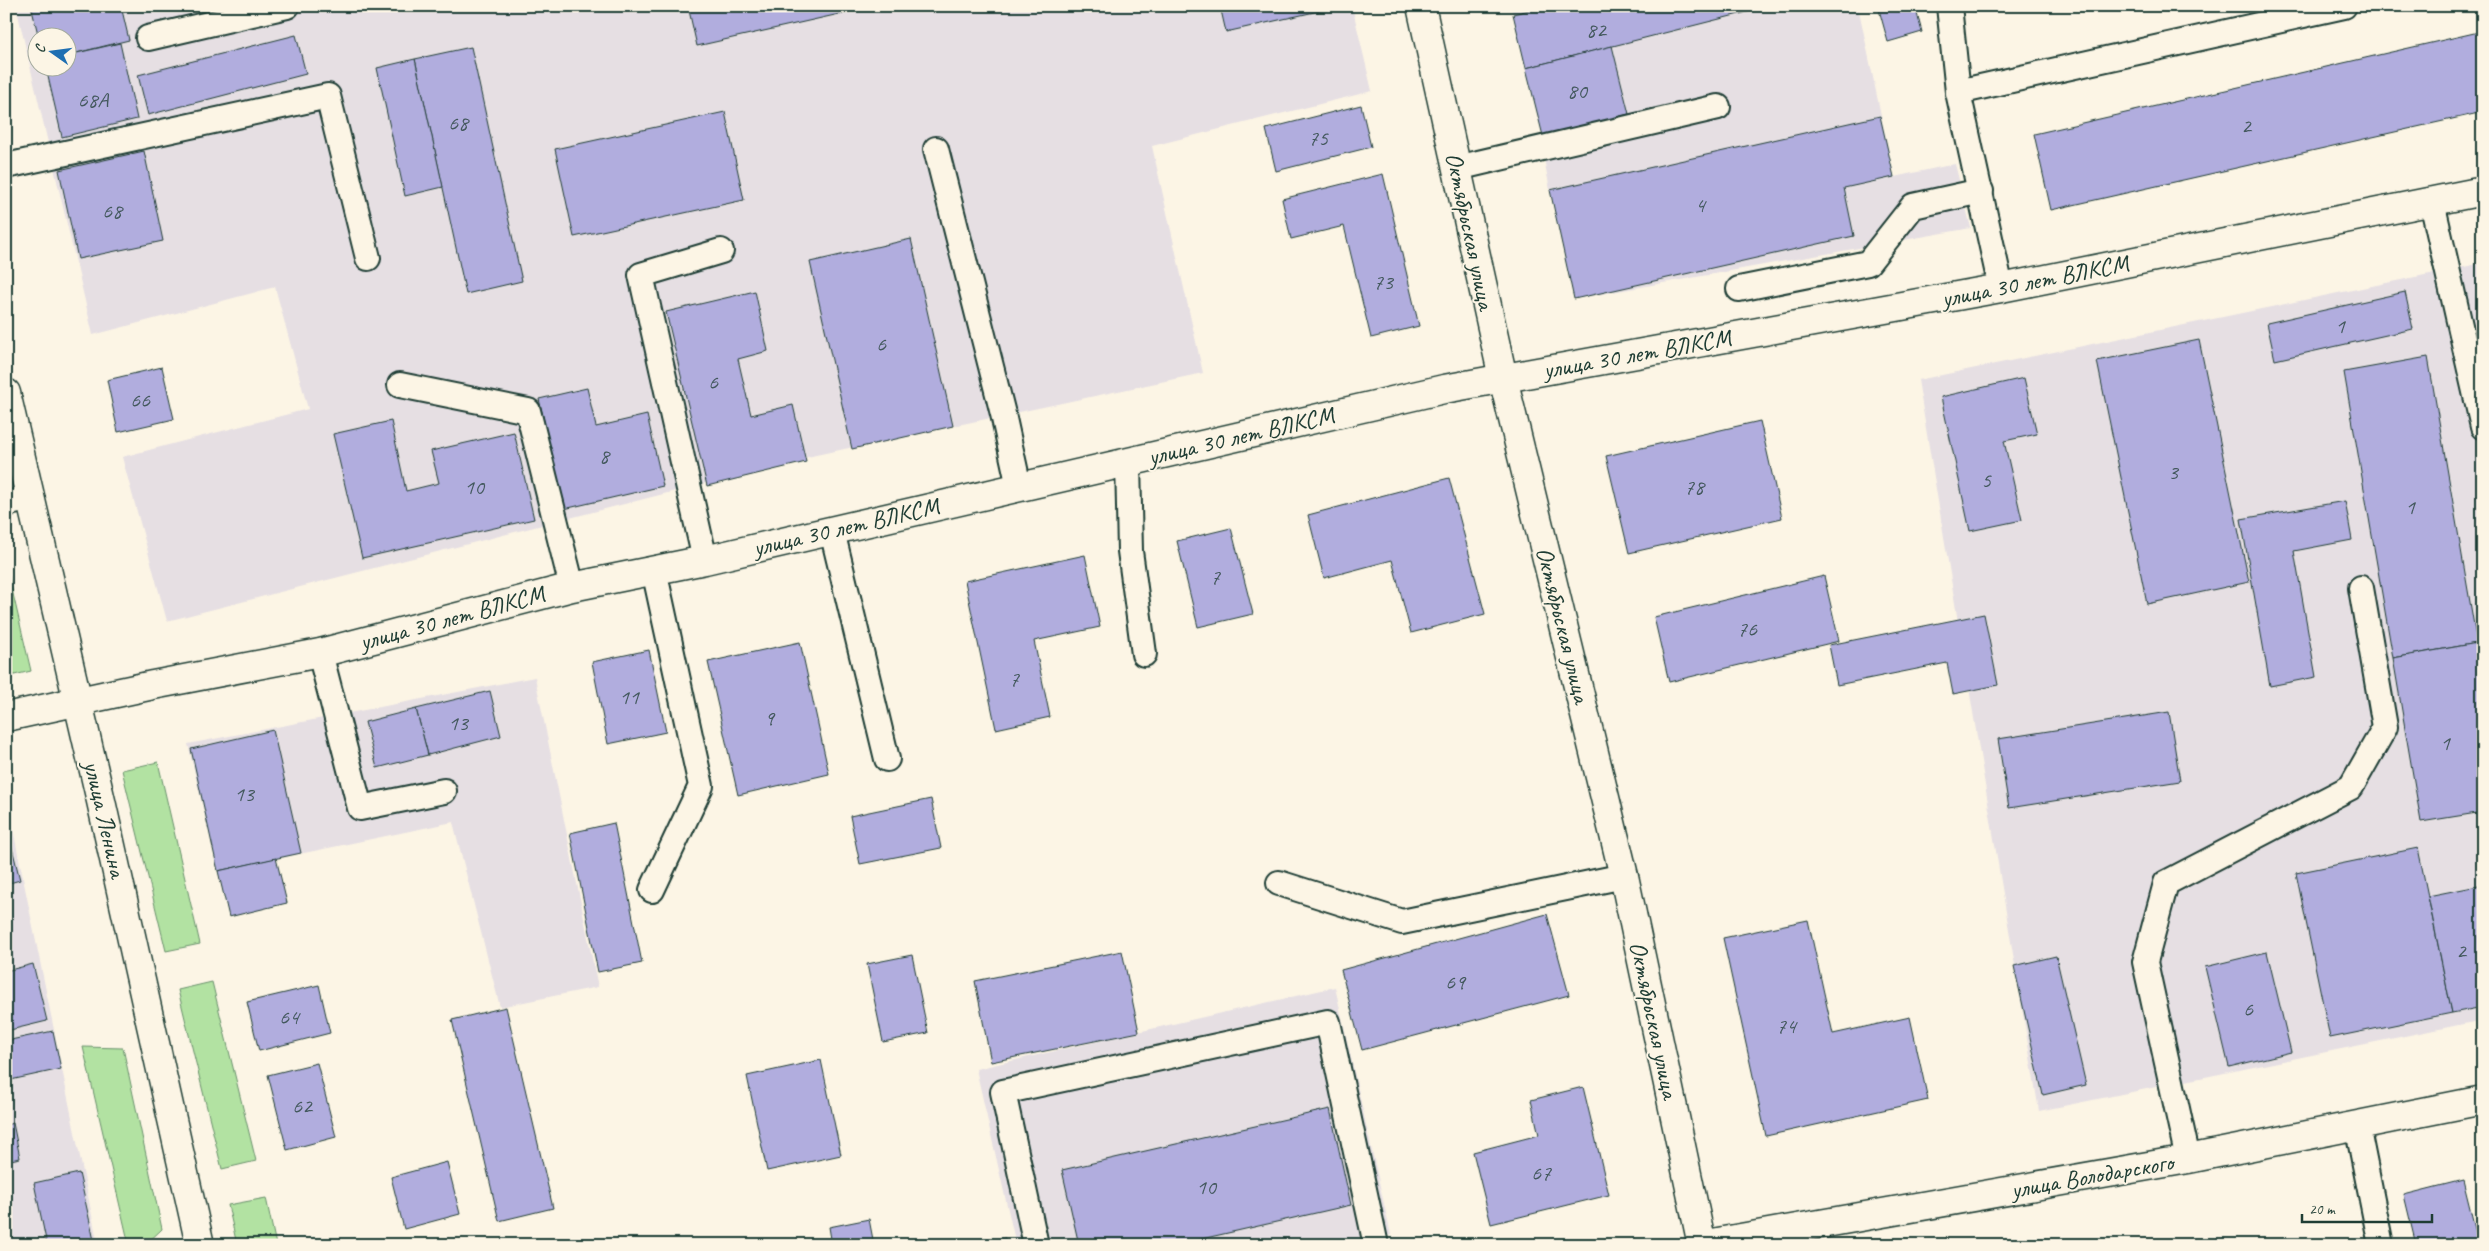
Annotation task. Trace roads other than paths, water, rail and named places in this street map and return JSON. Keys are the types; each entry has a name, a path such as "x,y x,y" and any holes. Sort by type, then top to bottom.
{"street":[{"name":"Октябрьская улица","path":"1421,6 1503,378 1624,876 1702,1245"},
{"name":"улица 30 лет ВЛКСМ","path":"6,717 154,685 320,653 572,587 706,560 1444,388 2001,288 2483,191"},
{"name":"улица Ленина","path":"6,393 18,501 78,702 200,1245"},
{"name":"улица Володарского","path":"1702,1245 2188,1159 2483,1100"}],"lane":[{"path":"148,38 213,15 286,6"},
{"path":"1949,6 1958,92 2001,288"},
{"path":"1958,92 2344,6"},
{"path":"6,166 328,96 368,258"},
{"path":"1456,168 1718,107"},
{"path":"936,149 1019,487"},
{"path":"1739,289 1868,263 1913,206 1981,191"},
{"path":"2432,202 2483,427"},
{"path":"706,560 641,275 720,250"},
{"path":"400,385 528,412 572,587"},
{"path":"1128,462 1130,551 1144,654"},
{"path":"832,531 887,759"},
{"path":"652,890 701,786 654,570"},
{"path":"2188,1159 2145,962 2166,883 2352,787 2385,727 2361,588"},
{"path":"320,653 360,808 444,790"},
{"path":"1279,883 1402,922 1624,876"},
{"path":"1036,1245 1003,1092 1328,1022 1376,1245"},
{"path":"2357,1126 2381,1245"}]}
